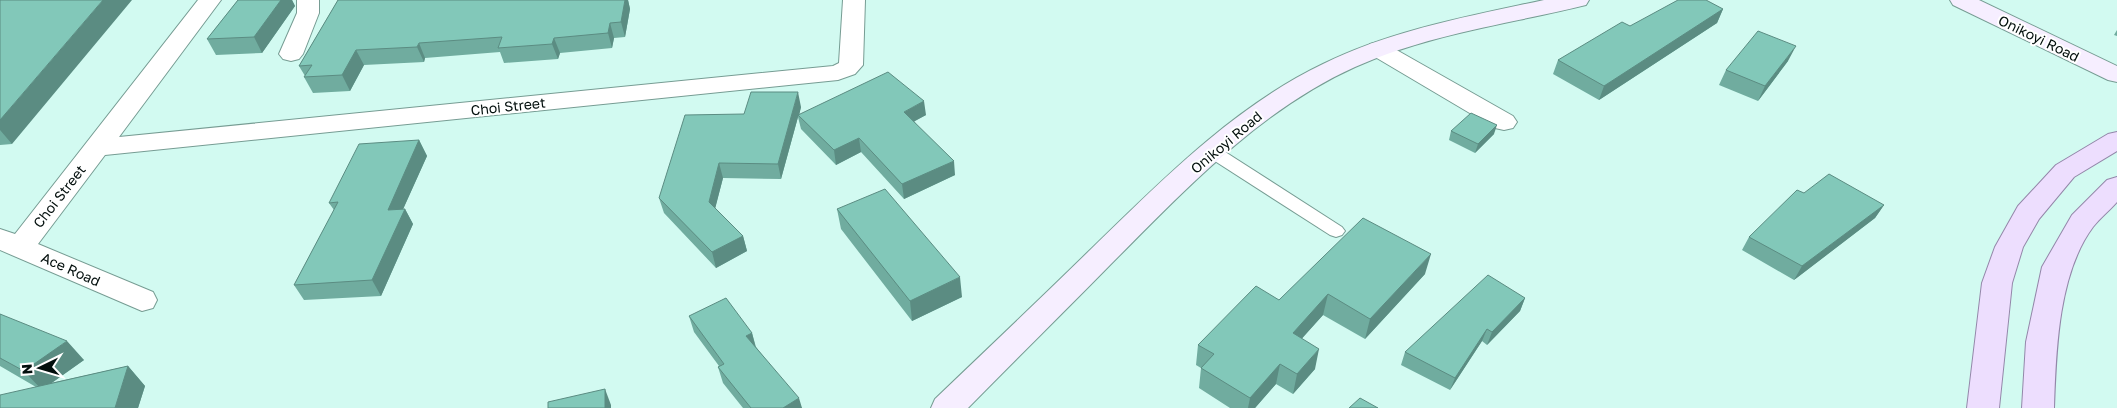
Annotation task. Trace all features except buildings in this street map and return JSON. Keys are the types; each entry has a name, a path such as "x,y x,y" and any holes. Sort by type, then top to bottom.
{"main road":[{"path":"1982,408 1998,282 2009,247 2028,212 2065,171 2117,140"},
{"path":"2038,408 2041,342 2057,267 2082,222 2117,186"}],"street":[{"name":"Choi Street","path":"10,242 98,147 210,0"},
{"path":"291,54 308,13 308,0"},
{"name":"Choi Street","path":"98,147 838,73 846,70 851,65 854,0"},
{"name":"Onikoyi Road","path":"947,408 1172,188 1213,152 1278,100 1330,70 1378,50 1446,30 1578,0"},
{"name":"Onikoyi Road","path":"1961,0 2117,75"},
{"path":"1378,50 1504,122"},
{"name":"Ace Road","path":"10,242 142,300"}],"lane":[{"path":"1213,152 1336,231"}]}
